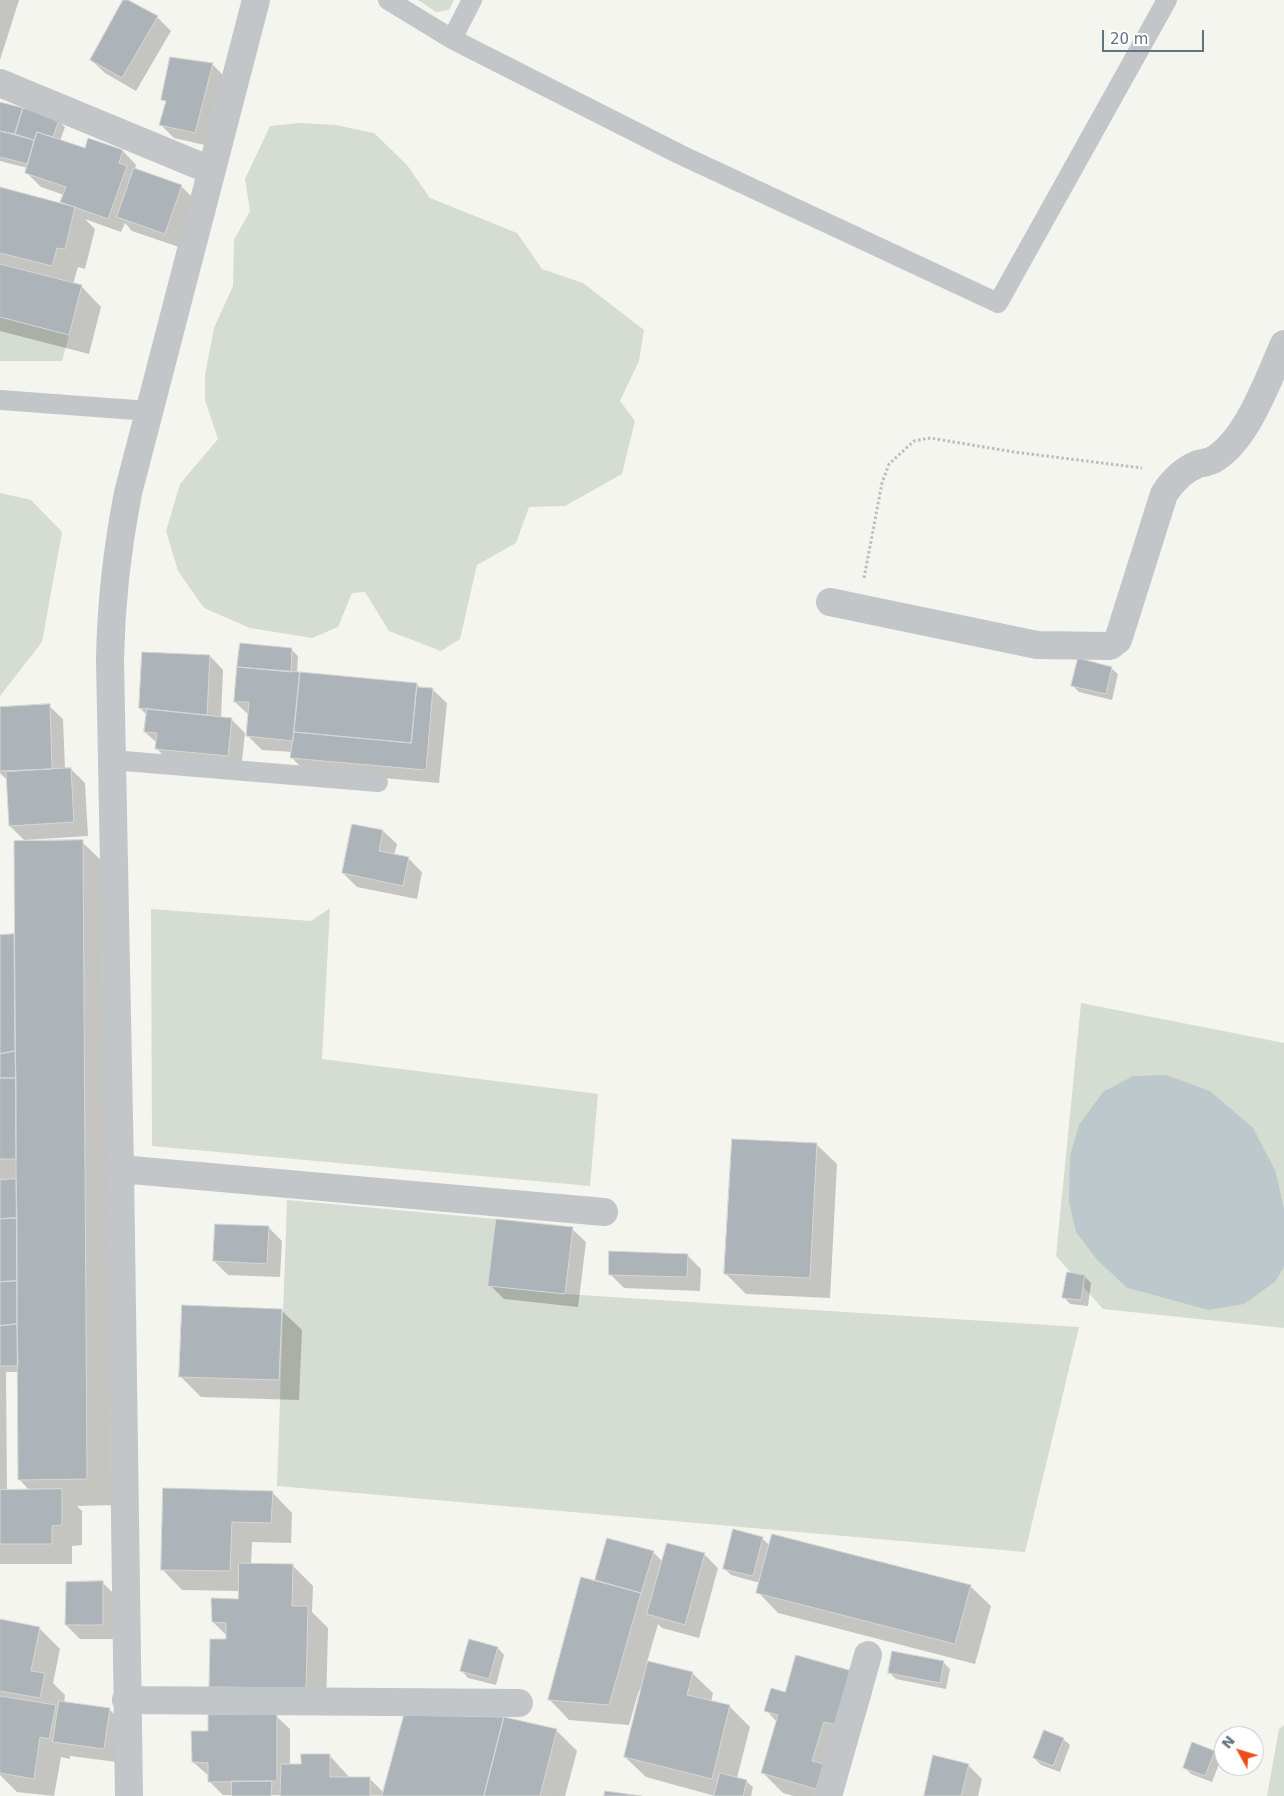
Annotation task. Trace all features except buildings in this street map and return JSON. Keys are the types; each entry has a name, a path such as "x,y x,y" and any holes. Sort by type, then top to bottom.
{"street":[{"path":"129,1796 126,1700 111,604 118,548 125,512 149,411 210,170 256,0"},
{"path":"0,83 210,170"},
{"path":"830,602 1037,645 1110,646 1118,640 1164,494 1173,480 1190,467 1216,458 1237,437 1251,416 1284,344"},
{"path":"120,1169 604,1212"},
{"path":"828,1796 868,1654"},
{"path":"126,1700 519,1703"}],"lane":[{"path":"388,0 452,39 680,154 998,303 1167,0"},
{"path":"452,39 472,0"},
{"path":"0,400 149,411"},
{"path":"112,760 378,782"}],"path":[{"path":"859,608 882,482 889,464 914,441 930,438 1132,468 1190,467"}],"shaded area":[{"path":"418,0 454,0 449,10 436,12"},
{"path":"300,123 336,125 374,133 407,165 430,198 517,233 542,269 583,283 644,330 639,361 620,401 635,421 622,474 565,506 529,507 516,543 477,565 460,639 441,651 389,631 365,592 352,593 338,627 312,638 250,628 204,608 178,571 166,531 180,484 218,439 205,400 205,375 214,328 233,286 234,240 250,211 245,179 270,126"},
{"path":"0,317 69,335 62,361 0,361"},
{"path":"0,493 31,500 62,532 42,642 0,696"},
{"path":"330,908 322,1059 598,1094 590,1186 152,1146 151,909 311,921"},
{"path":"1081,1003 1284,1043 1284,1208 1276,1172 1098,1261 1127,1288 1208,1310 1276,1281 1284,1267 1284,1328 1103,1309 1056,1256"},
{"path":"1166,1075 1210,1091 1253,1128 1276,1172 1284,1208 1284,1267 1276,1281 1244,1304 1208,1310 1127,1288 1098,1261 1076,1232 1069,1202 1070,1156 1079,1125 1103,1092 1133,1076"},
{"path":"287,1200 496,1219 489,1286 565,1294 1079,1327 1025,1552 277,1486"},
{"path":"1284,1725 1284,1796 1267,1796 1279,1729"}]}
